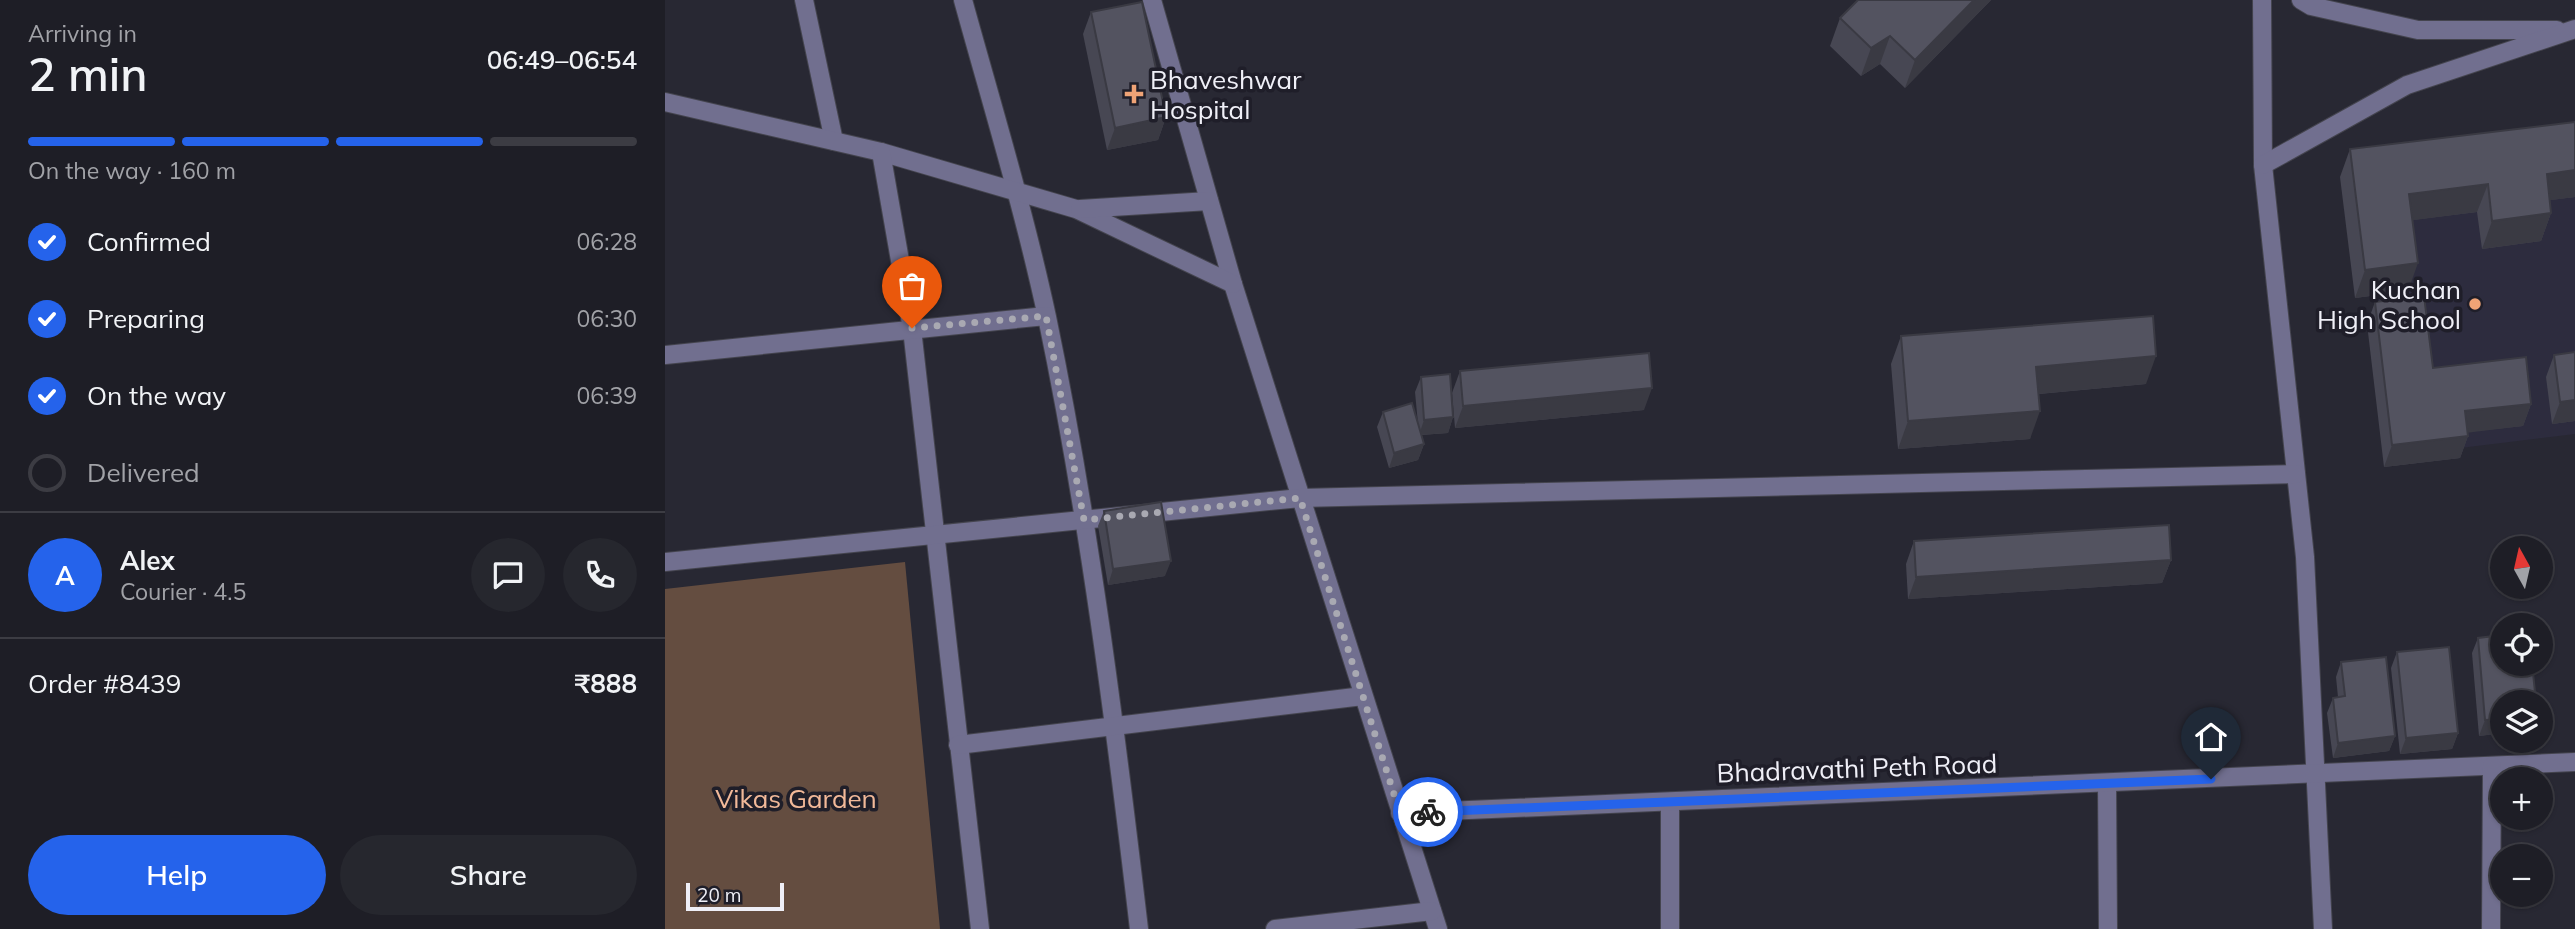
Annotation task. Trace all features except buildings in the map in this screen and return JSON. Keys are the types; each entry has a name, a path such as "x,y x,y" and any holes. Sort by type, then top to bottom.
{"street":[{"path":"804,0 834,141"},
{"path":"963,0 1046,316 1084,520 1115,726 1139,929"},
{"path":"1152,0 1233,285 1436,924 1275,929"},
{"path":"2262,0 2263,165 2305,557 2323,929"},
{"path":"2301,0 2311,6 2418,30 2573,29"},
{"path":"2263,165 2407,85 2573,29"},
{"path":"666,96 881,152 1076,209 1233,285"},
{"path":"881,152 912,328 979,929"},
{"path":"1076,209 1209,201"},
{"path":"665,355 1046,316"},
{"path":"665,562 1300,498 2296,474"},
{"path":"958,745 1363,696"},
{"name":"Bhadravathi Peth Road","path":"1400,813 2575,762"},
{"path":"2491,929 2492,766"},
{"path":"2107,783 2108,929"},
{"path":"1670,802 1670,929"}],"shaded area":[{"name":"Kuchan High School","path":"2575,152 2575,434 2395,456 2358,174"}],"green space":[{"name":"Vikas Garden","path":"905,562 940,929 665,929 665,589"}],"way so far":[{"path":"912,328 1046,316 1084,520 1300,498 1400,813 1428,812"}],"place":[{"name":"Bhaveshwar Hospital","path":"1134,94"},
{"name":"Kuchan High School","path":"2475,304"}],"route":[{"path":"1428,812 2211,779"}]}
